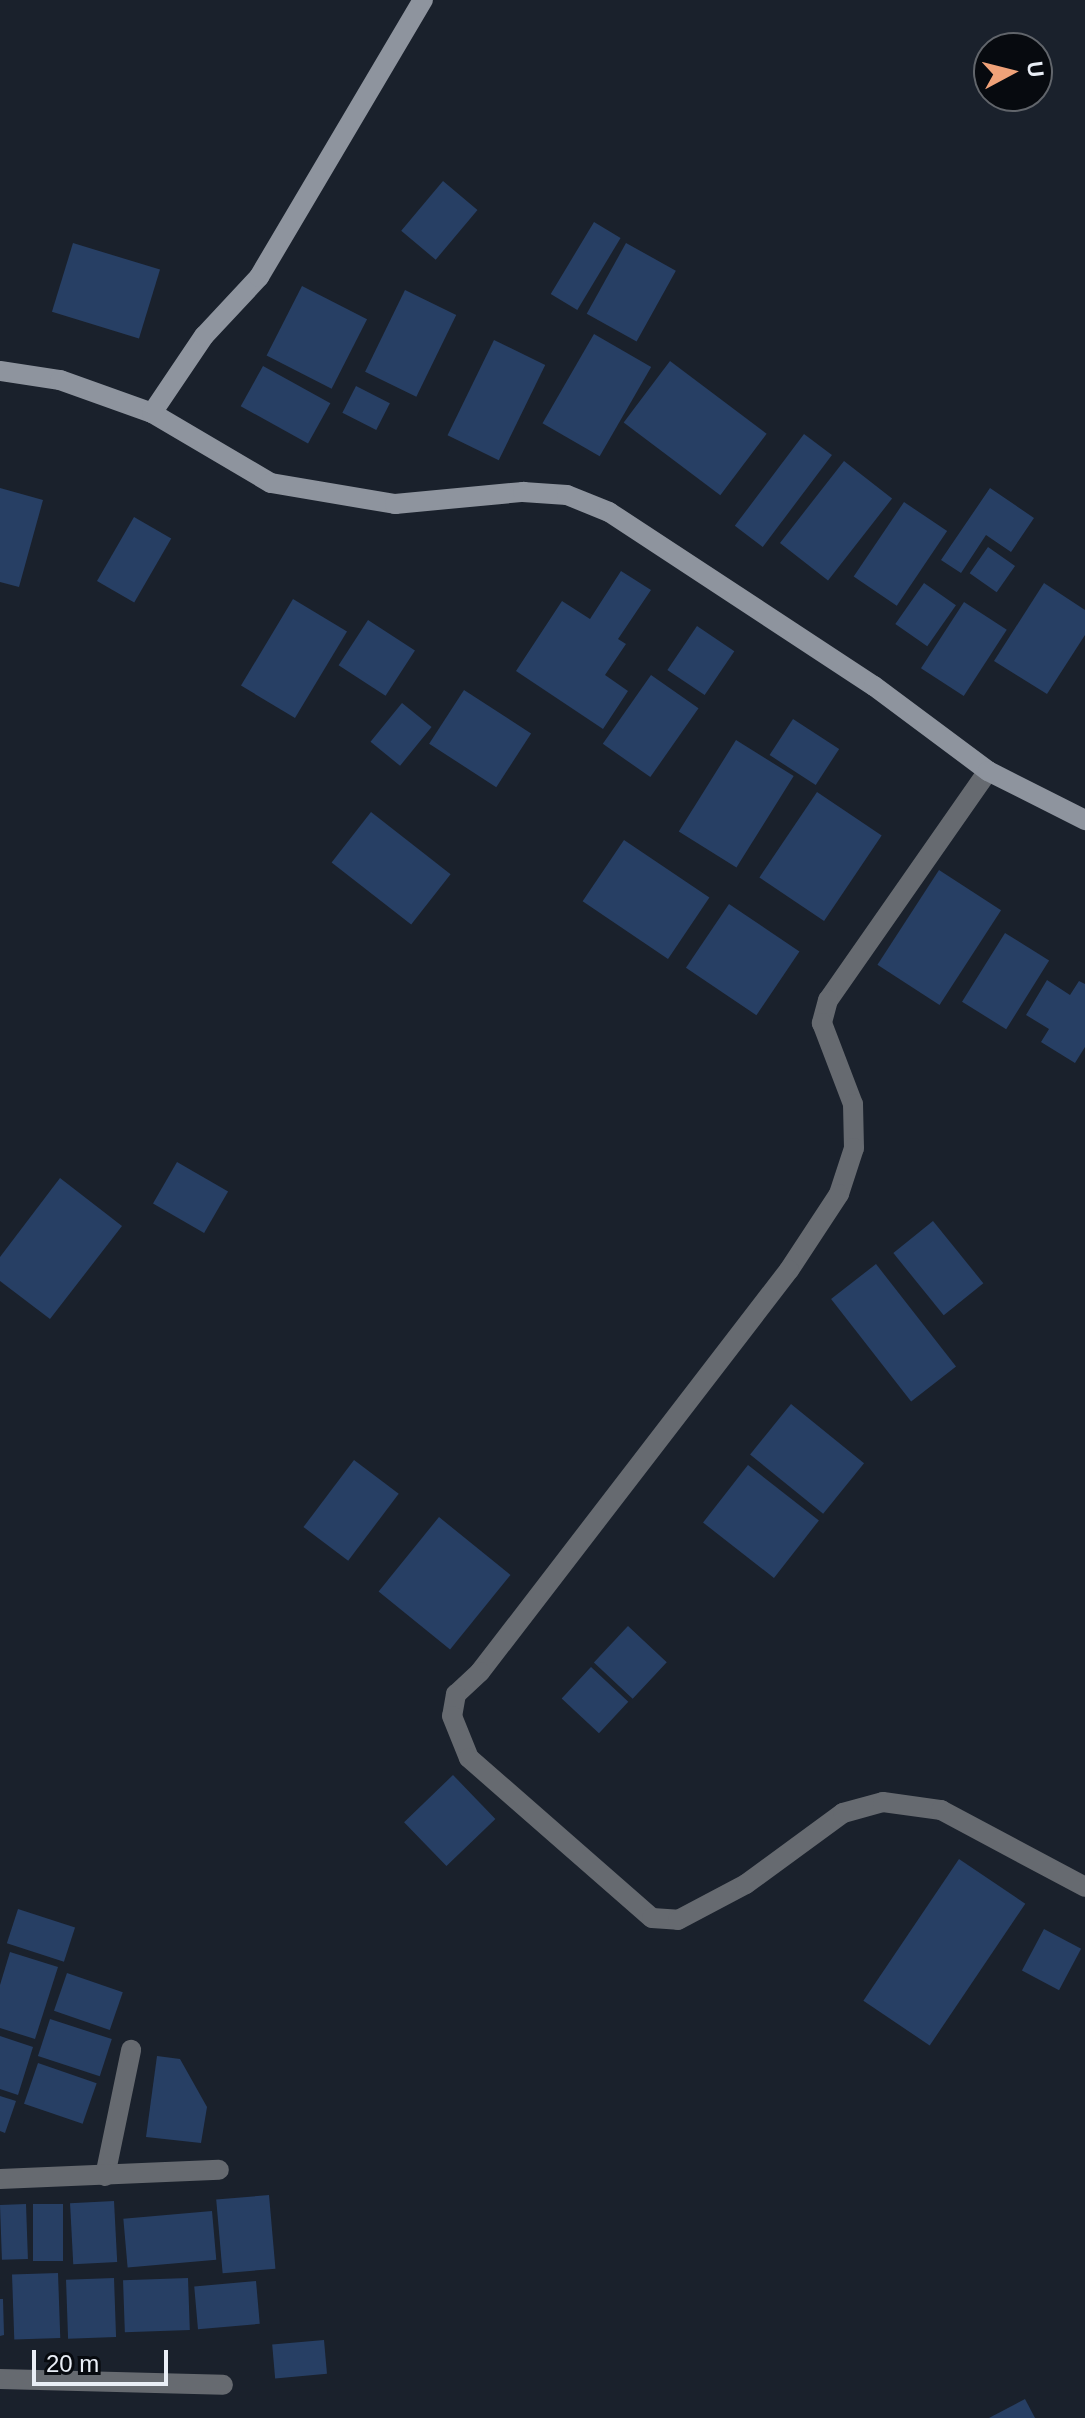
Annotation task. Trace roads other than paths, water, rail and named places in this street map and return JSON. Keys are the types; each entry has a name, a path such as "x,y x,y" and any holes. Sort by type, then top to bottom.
{"street":[{"path":"152,413 204,336 259,277 423,0"},
{"path":"0,371 60,380 152,413 271,483 395,504 523,492 567,495 609,512 874,686 988,771 1085,820"},
{"path":"988,771 828,1000 822,1023 853,1104 854,1148 839,1194 780,1283 480,1672 456,1694 452,1716 469,1758 652,1918 678,1920 746,1884 843,1813 883,1802 941,1810 1085,1887"},
{"path":"105,2176 131,2050"},
{"path":"0,2179 219,2170"},
{"path":"0,2379 223,2385"}]}
